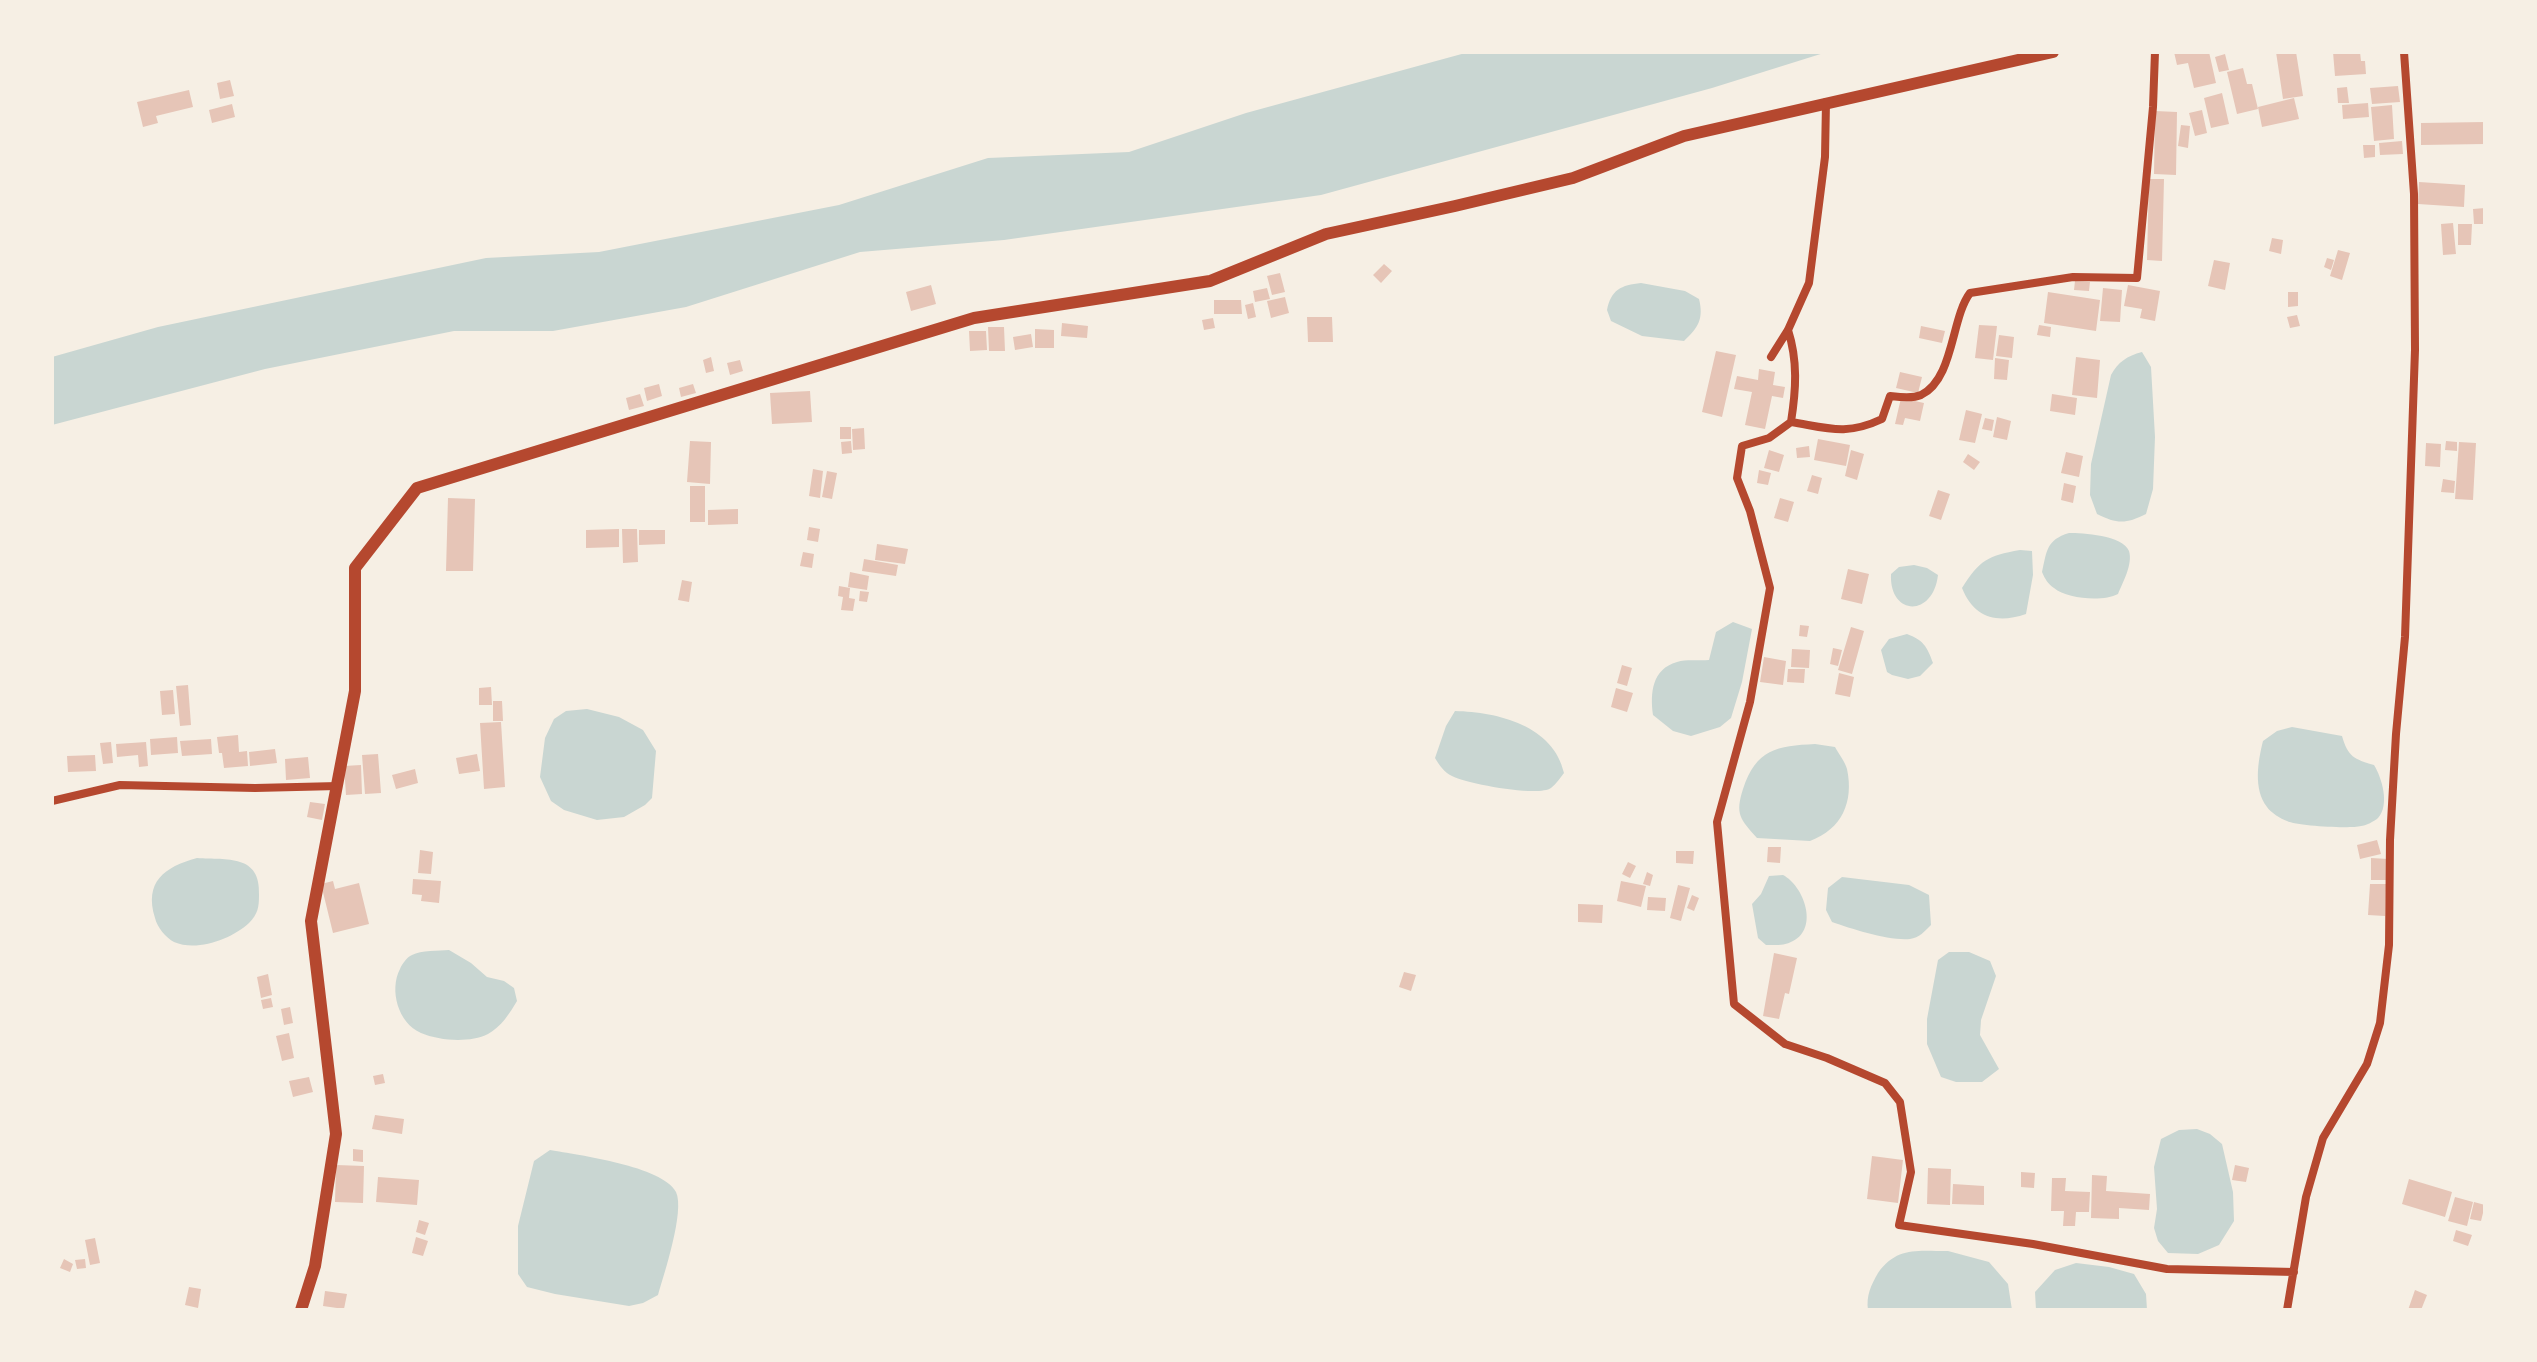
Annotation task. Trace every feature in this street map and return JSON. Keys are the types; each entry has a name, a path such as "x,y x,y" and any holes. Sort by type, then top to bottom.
{"street":[{"path":"301,1310 315,1266 336,1134 311,921 355,691 355,568 417,488 974,318 1210,281 1326,234 1573,178 1684,136 2053,52"},
{"path":"1791,422 1843,431 1864,427 1882,419 1890,396 1923,395 1935,381 1952,348 1961,304 1970,293 2073,277 2137,278 2155,52"},
{"path":"2287,1310 2306,1197 2323,1138 2367,1064 2380,1023 2389,945 2390,840 2405,637 2415,350 2414,194 2404,52"},
{"path":"1771,357 1788,330 1809,283 1825,157 1826,102"},
{"path":"1788,330 1795,352 1796,393 1791,422 1769,438 1742,446 1737,478 1750,511 1770,588 1750,702 1717,822 1734,1004 1785,1044 1885,1083 1900,1102 1911,1172 1899,1225 2033,1244 2167,1269 2294,1272"},
{"path":"52,801 120,785 338,786"}],"shaded area":[{"path":"1469,52 1827,52 1712,88 1321,195 1004,240 860,252 686,307 553,331 454,331 265,369 52,425 52,357 158,327 486,258 599,252 839,205 988,158 1129,152 1246,113"},
{"path":"1641,283 1685,291 1699,299 1699,323 1684,341 1642,336 1611,321 1607,310 1614,293 1628,285"},
{"path":"2142,352 2151,367 2155,437 2153,489 2146,514 2127,521 2110,520 2097,514 2090,495 2091,464 2111,375 2124,360"},
{"path":"2069,533 2102,536 2125,546 2130,562 2118,594 2095,599 2076,597 2060,592 2048,583 2042,572 2049,547 2056,539"},
{"path":"2020,550 2032,551 2033,575 2026,614 1996,618 1980,612 1962,588 1985,561"},
{"path":"1914,565 1938,575 1928,599 1912,606 1897,598 1892,588 1891,574 1899,567"},
{"path":"1733,622 1752,629 1742,682 1731,718 1720,727 1691,736 1673,731 1653,715 1654,683 1669,665 1709,660 1716,632"},
{"path":"1907,634 1924,644 1933,663 1920,676 1908,679 1887,672 1881,650 1889,639"},
{"path":"587,709 619,717 643,730 656,751 652,798 624,817 597,820 564,810 551,801 540,777 545,738 554,719 566,711"},
{"path":"1455,711 1489,714 1522,725 1549,744 1564,773 1551,788 1532,791 1487,786 1449,774 1435,758 1446,726"},
{"path":"2292,727 2342,736 2353,756 2374,765 2384,799 2378,818 2355,827 2312,826 2287,821 2268,809 2258,783 2263,741 2277,731"},
{"path":"1815,744 1835,747 1846,766 1849,792 1838,822 1810,841 1757,838 1743,821 1739,810 1743,789 1754,765 1770,752 1790,746"},
{"path":"197,858 230,860 248,866 258,882 258,907 252,920 233,934 203,945 183,945 171,940 160,928 155,918 152,895 166,871"},
{"path":"1783,875 1791,880 1802,897 1807,917 1805,927 1801,935 1790,943 1766,945 1758,938 1752,904 1761,894 1769,876"},
{"path":"1842,877 1909,885 1929,895 1931,925 1916,937 1901,939 1832,922 1826,910 1828,888"},
{"path":"449,950 487,977 504,981 514,988 517,1001 508,1015 493,1031 481,1037 464,1040 437,1038 413,1028 401,1014 395,986 403,963 416,953"},
{"path":"1949,952 1969,952 1990,961 1996,976 1981,1020 1980,1035 1999,1069 1982,1082 1956,1082 1941,1077 1927,1044 1927,1019 1938,960"},
{"path":"2197,1129 2210,1134 2222,1144 2233,1192 2234,1221 2219,1245 2198,1254 2168,1253 2158,1241 2154,1228 2157,1209 2154,1167 2161,1139 2179,1130"},
{"path":"550,1150 638,1169 655,1175 676,1192 676,1227 658,1295 629,1306 527,1287 518,1274 518,1226 534,1161"},
{"path":"1948,1251 1989,1262 2008,1284 2012,1310 1868,1310 1868,1295 1873,1282 1893,1258 1909,1252"},
{"path":"2076,1263 2134,1274 2146,1294 2147,1310 2036,1310 2035,1292 2055,1270"}],"building":[{"path":"2174,52 2209,52 2216,83 2194,88 2188,63 2177,65"},
{"path":"2276,52 2296,52 2303,96 2283,99"},
{"path":"2333,52 2360,52 2361,61 2365,61 2366,74 2335,76"},
{"path":"2225,54 2229,70 2219,72 2215,57"},
{"path":"2243,68 2247,84 2252,84 2258,109 2237,114 2227,72"},
{"path":"230,80 234,96 220,99 217,83"},
{"path":"2398,86 2400,102 2372,104 2370,88"},
{"path":"2347,87 2349,103 2338,103 2337,88"},
{"path":"189,90 193,107 156,116 158,123 143,127 137,102"},
{"path":"2222,93 2229,124 2211,128 2204,98"},
{"path":"2294,98 2299,119 2262,127 2258,107"},
{"path":"2368,103 2369,117 2343,119 2342,105"},
{"path":"232,104 235,117 212,123 209,110"},
{"path":"2392,105 2394,139 2374,141 2371,107"},
{"path":"2202,110 2207,133 2195,136 2189,113"},
{"path":"2155,111 2177,112 2176,175 2154,174"},
{"path":"2485,122 2485,144 2421,145 2421,123"},
{"path":"2181,125 2190,126 2188,148 2178,146"},
{"path":"2402,141 2403,154 2380,155 2379,143"},
{"path":"2363,145 2375,145 2375,157 2364,158"},
{"path":"2149,179 2164,179 2162,261 2147,260"},
{"path":"2419,182 2465,185 2464,207 2418,204"},
{"path":"2485,208 2485,224 2474,224 2473,209"},
{"path":"2453,223 2456,254 2443,255 2441,224"},
{"path":"2458,224 2472,224 2471,245 2458,245"},
{"path":"2272,238 2283,240 2281,254 2269,251"},
{"path":"2338,250 2350,253 2342,280 2330,276"},
{"path":"2327,258 2334,260 2331,270 2324,267"},
{"path":"2214,260 2230,263 2225,290 2208,286"},
{"path":"1384,264 1392,271 1381,283 1373,275"},
{"path":"1280,273 1285,292 1272,295 1267,276"},
{"path":"2075,281 2090,282 2089,291 2074,290"},
{"path":"931,285 936,304 911,311 906,292"},
{"path":"2128,285 2160,291 2155,321 2140,318 2142,309 2124,306"},
{"path":"1267,288 1270,299 1255,302 1253,291"},
{"path":"2103,288 2122,290 2120,322 2100,321"},
{"path":"2048,292 2100,300 2096,331 2044,323"},
{"path":"2288,292 2298,292 2298,306 2288,307"},
{"path":"1285,297 1289,313 1271,318 1267,301"},
{"path":"1214,300 1241,300 1242,314 1214,314"},
{"path":"1253,303 1256,317 1248,319 1245,305"},
{"path":"2297,315 2300,326 2290,328 2287,317"},
{"path":"1307,317 1332,317 1333,342 1308,342"},
{"path":"1213,318 1215,328 1204,330 1202,320"},
{"path":"1062,323 1088,326 1087,338 1061,336"},
{"path":"1979,325 1997,326 1993,360 1975,358"},
{"path":"2039,325 2051,327 2050,337 2037,335"},
{"path":"1921,326 1945,331 1942,343 1919,338"},
{"path":"988,327 1004,327 1005,351 989,351"},
{"path":"1035,329 1054,330 1054,348 1035,348"},
{"path":"969,331 986,331 987,350 970,351"},
{"path":"1031,334 1033,347 1015,350 1013,337"},
{"path":"1999,335 2014,337 2012,358 1996,356"},
{"path":"1716,351 1736,355 1722,417 1702,412"},
{"path":"711,357 714,371 706,373 703,360"},
{"path":"2076,357 2100,360 2097,398 2072,395"},
{"path":"1995,358 2009,360 2007,380 1994,379"},
{"path":"740,360 743,371 730,375 727,363"},
{"path":"1759,369 1775,372 1773,385 1785,387 1783,398 1772,396 1765,429 1745,425 1752,392 1734,389 1737,376 1758,380"},
{"path":"1900,372 1922,377 1918,393 1896,388"},
{"path":"659,384 662,396 647,401 644,388"},
{"path":"693,384 696,393 681,397 679,388"},
{"path":"810,391 812,422 772,424 770,393"},
{"path":"640,394 644,406 629,410 626,398"},
{"path":"2052,394 2077,398 2075,415 2050,411"},
{"path":"1901,398 1924,403 1920,421 1905,418 1903,425 1895,424"},
{"path":"1966,410 1982,414 1975,443 1959,440"},
{"path":"1997,417 2011,421 2007,440 1993,437"},
{"path":"1985,418 1994,420 1992,431 1982,429"},
{"path":"840,427 851,427 851,439 840,439"},
{"path":"864,428 865,449 853,450 852,429"},
{"path":"1818,439 1850,445 1846,466 1814,460"},
{"path":"690,441 711,442 710,484 687,482"},
{"path":"851,441 852,453 842,454 841,442"},
{"path":"2446,441 2457,442 2457,451 2445,450"},
{"path":"2459,442 2476,443 2473,500 2455,499"},
{"path":"2426,443 2441,444 2440,467 2425,466"},
{"path":"1809,446 1810,457 1797,458 1796,448"},
{"path":"1769,450 1784,455 1779,472 1764,468"},
{"path":"1851,450 1864,454 1857,480 1845,476"},
{"path":"2066,452 2083,456 2079,477 2061,473"},
{"path":"1968,454 1980,462 1974,470 1963,462"},
{"path":"813,469 823,471 820,498 809,496"},
{"path":"1759,470 1771,473 1768,485 1757,483"},
{"path":"827,471 837,473 832,499 822,497"},
{"path":"1812,475 1822,478 1818,494 1807,491"},
{"path":"2443,479 2455,481 2454,493 2441,492"},
{"path":"2064,483 2076,486 2073,503 2061,500"},
{"path":"690,486 705,486 705,522 690,522"},
{"path":"1938,490 1950,494 1941,520 1929,516"},
{"path":"448,498 475,499 473,571 446,571"},
{"path":"1780,498 1794,502 1788,522 1774,518"},
{"path":"738,509 738,524 708,525 708,510"},
{"path":"809,527 820,529 818,542 807,540"},
{"path":"619,529 619,547 586,548 586,530"},
{"path":"622,529 637,529 638,562 623,563"},
{"path":"639,530 665,530 665,544 639,545"},
{"path":"877,544 908,549 905,564 875,560"},
{"path":"803,552 814,554 812,568 800,566"},
{"path":"864,559 898,565 896,576 862,571"},
{"path":"1848,569 1869,574 1862,604 1841,599"},
{"path":"850,572 869,576 867,590 848,587"},
{"path":"682,580 692,582 689,602 678,600"},
{"path":"839,586 850,588 849,598 855,599 853,611 841,610 843,597 838,596"},
{"path":"860,591 869,592 867,602 859,601"},
{"path":"1800,625 1809,626 1807,637 1799,636"},
{"path":"1851,627 1864,631 1852,674 1838,670"},
{"path":"1833,648 1842,650 1838,666 1830,664"},
{"path":"1792,649 1810,650 1809,668 1791,667"},
{"path":"1764,657 1786,661 1783,685 1760,682"},
{"path":"1622,665 1632,668 1627,686 1617,683"},
{"path":"1788,669 1805,669 1804,683 1787,682"},
{"path":"1839,673 1854,677 1850,697 1835,694"},
{"path":"188,685 191,725 180,726 176,686"},
{"path":"491,687 492,705 479,705 479,688"},
{"path":"1616,688 1633,693 1627,712 1611,707"},
{"path":"173,690 175,714 162,715 160,691"},
{"path":"493,701 502,701 503,721 493,721"},
{"path":"501,722 505,787 484,789 480,723"},
{"path":"238,735 239,752 247,751 248,766 224,768 217,737"},
{"path":"177,737 178,753 151,755 150,739"},
{"path":"211,739 212,754 182,756 180,741"},
{"path":"111,742 113,763 103,764 100,743"},
{"path":"146,742 148,766 139,767 138,755 117,757 116,744"},
{"path":"275,749 277,763 250,766 249,752"},
{"path":"378,754 381,793 365,794 362,755"},
{"path":"477,754 480,771 459,774 456,758"},
{"path":"95,755 96,771 68,772 67,756"},
{"path":"308,757 310,778 286,780 285,759"},
{"path":"361,765 362,794 346,795 344,766"},
{"path":"415,769 418,783 396,789 392,775"},
{"path":"310,802 325,804 322,820 307,817"},
{"path":"2377,840 2381,854 2360,859 2357,845"},
{"path":"1768,847 1781,847 1780,863 1767,862"},
{"path":"420,850 433,852 431,874 418,873"},
{"path":"1676,851 1694,851 1693,864 1676,863"},
{"path":"2371,858 2388,859 2387,880 2371,880"},
{"path":"1628,862 1636,866 1630,878 1622,874"},
{"path":"1647,872 1653,875 1650,886 1643,884"},
{"path":"413,879 441,881 439,903 421,901 422,895 412,894"},
{"path":"333,881 335,889 359,883 369,924 333,933 321,884"},
{"path":"1621,881 1646,886 1641,907 1617,901"},
{"path":"2370,884 2386,884 2385,916 2368,915"},
{"path":"1678,885 1690,888 1681,921 1670,918"},
{"path":"1692,895 1699,898 1694,911 1687,908"},
{"path":"1648,897 1666,898 1665,911 1647,910"},
{"path":"1578,904 1603,905 1602,923 1578,922"},
{"path":"1774,953 1797,958 1789,994 1785,993 1779,1019 1763,1016"},
{"path":"1404,972 1416,975 1411,991 1399,987"},
{"path":"268,974 272,995 261,998 257,977"},
{"path":"271,998 273,1007 263,1009 261,1000"},
{"path":"290,1007 293,1023 284,1025 281,1009"},
{"path":"289,1033 294,1058 282,1061 276,1036"},
{"path":"383,1074 385,1083 375,1085 373,1076"},
{"path":"309,1077 313,1092 293,1097 289,1081"},
{"path":"375,1115 404,1119 402,1134 372,1129"},
{"path":"353,1149 363,1150 363,1162 353,1161"},
{"path":"1872,1156 1903,1160 1898,1203 1867,1199"},
{"path":"336,1165 364,1166 363,1203 335,1202"},
{"path":"2235,1165 2249,1168 2246,1182 2232,1180"},
{"path":"1928,1168 1951,1169 1950,1205 1927,1204"},
{"path":"2021,1172 2035,1173 2034,1188 2021,1187"},
{"path":"2092,1175 2107,1176 2106,1191 2150,1194 2149,1210 2119,1208 2119,1219 2091,1218"},
{"path":"378,1177 419,1180 417,1205 376,1202"},
{"path":"2052,1178 2066,1178 2065,1191 2090,1192 2089,1212 2076,1212 2075,1226 2063,1226 2064,1211 2051,1211"},
{"path":"2409,1179 2452,1192 2445,1217 2402,1204"},
{"path":"1953,1184 1984,1186 1984,1205 1952,1204"},
{"path":"2455,1197 2473,1202 2467,1226 2448,1221"},
{"path":"2474,1202 2485,1205 2481,1221 2470,1219"},
{"path":"419,1220 429,1223 425,1235 416,1232"},
{"path":"2456,1230 2472,1235 2468,1246 2453,1241"},
{"path":"416,1237 428,1241 423,1256 412,1253"},
{"path":"95,1238 100,1263 90,1265 85,1240"},
{"path":"64,1259 73,1264 70,1272 60,1268"},
{"path":"85,1259 86,1268 77,1269 75,1260"},
{"path":"189,1287 201,1289 198,1308 185,1305"},
{"path":"2415,1290 2427,1295 2421,1310 2408,1310"},
{"path":"325,1291 347,1294 344,1309 323,1306"}]}
